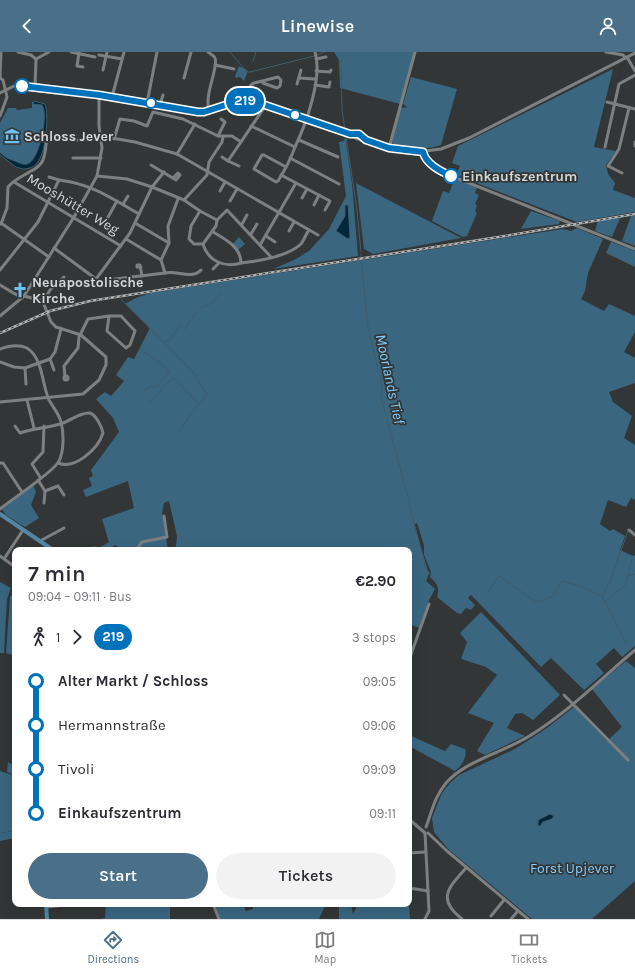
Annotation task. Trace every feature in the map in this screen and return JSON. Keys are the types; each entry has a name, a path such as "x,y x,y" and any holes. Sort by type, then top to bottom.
{"main road":[{"path":"0,514 48,547"},
{"path":"47,907 47,919"}],"street":[{"path":"0,116 6,99 4,80 0,78 1,52"},
{"path":"18,52 31,55 36,59"},
{"path":"35,87 36,59 42,54 49,52"},
{"path":"71,52 78,53 83,56 95,57"},
{"path":"89,57 90,52"},
{"path":"103,70 106,52"},
{"path":"112,97 124,52"},
{"path":"147,103 157,52"},
{"path":"184,78 192,52"},
{"path":"208,52 215,58 215,65 207,99 209,110"},
{"path":"388,147 415,52"},
{"path":"606,52 624,55 627,57 635,71"},
{"path":"78,53 77,66 83,67"},
{"path":"0,93 16,85 99,95 198,112 238,101 248,101 266,105 306,118 355,136 357,140 360,138 397,149 425,152 450,146 469,138 635,53"},
{"path":"99,55 122,59"},
{"path":"286,167 262,155 254,168 276,182 282,175 286,167 298,140 313,98 316,56 326,57"},
{"path":"215,65 234,69"},
{"path":"297,84 301,70"},
{"path":"316,71 330,72 331,70"},
{"path":"605,147 620,83 635,75"},
{"path":"248,101 250,85 262,81 278,77 281,80 280,86 277,88 263,83 262,81"},
{"path":"299,78 315,79"},
{"path":"315,85 329,87 330,82"},
{"path":"0,316 23,297 74,217 98,176 102,148 98,115 99,95"},
{"path":"160,105 163,95"},
{"path":"607,102 635,109"},
{"path":"228,161 266,105"},
{"path":"622,173 608,166 619,148 629,108"},
{"path":"114,139 120,119 134,121 147,126 153,112 179,118 195,124 218,136 232,136 241,142"},
{"path":"218,136 225,122 221,119"},
{"path":"177,154 195,124"},
{"path":"252,126 295,147"},
{"path":"49,257 0,223 7,208 10,185 38,167 43,161 47,135 76,140 101,138 135,142 177,154 279,214 318,235"},
{"path":"184,200 205,178 209,162 222,142 223,137"},
{"path":"388,147 391,143 391,137"},
{"path":"298,140 338,157"},
{"path":"391,143 397,149"},
{"path":"425,152 431,164 444,173 635,249"},
{"path":"222,157 239,166"},
{"path":"74,158 101,158"},
{"path":"290,158 339,184"},
{"path":"151,165 173,178"},
{"path":"54,248 96,279 126,239 140,214 152,187 164,172"},
{"path":"282,175 330,201"},
{"path":"98,176 127,178 152,187 178,199 184,200 217,220"},
{"path":"49,177 91,186 140,214"},
{"path":"0,270 38,222 59,180"},
{"name":"Mooshütter Weg","path":"14,182 121,246"},
{"path":"220,191 226,182"},
{"path":"260,244 296,183"},
{"path":"230,201 237,188"},
{"path":"302,198 308,189"},
{"path":"314,204 319,195"},
{"path":"123,204 128,196"},
{"path":"325,210 332,197"},
{"path":"161,260 170,244 168,226 178,199"},
{"path":"107,219 117,201"},
{"path":"203,244 213,232 217,220 227,210 242,224 271,257"},
{"path":"200,211 191,226 189,239 194,244 203,244"},
{"path":"242,224 247,216"},
{"path":"289,231 294,222"},
{"path":"135,223 170,244"},
{"path":"251,234 257,224"},
{"path":"203,244 208,254 219,263 229,265 257,261 285,252 300,244 309,230"},
{"path":"213,232 226,240 237,250 240,254 241,263"},
{"path":"266,236 275,242"},
{"path":"126,239 161,260 165,273"},
{"path":"213,269 219,263"},
{"path":"140,267 142,276"},
{"path":"115,278 174,271 190,275 198,273 201,270"},
{"path":"43,302 50,290 64,277"},
{"path":"0,285 23,297 40,300 43,302 51,322 56,327 81,335 106,357 106,365 99,380 80,395 0,402"},
{"path":"65,377 63,370 64,366 78,348 81,335 88,319 109,316 121,316 135,331 128,347 107,331 109,316"},
{"path":"0,362 14,367 25,368 50,359 55,352 61,328"},
{"path":"0,349 13,346 22,347 33,354 38,364 48,398 62,424 62,451 58,463 0,508"},
{"path":"50,359 54,370"},
{"path":"25,368 26,384"},
{"path":"27,400 34,428"},
{"path":"15,426 20,433 34,428 62,424 88,413 95,417 103,433 90,454 67,465 58,463"},
{"path":"44,426 43,452 32,464 45,491 44,503"},
{"path":"0,463 3,463 22,492"},
{"path":"45,491 58,486 64,495"},
{"path":"138,547 142,542 167,537 164,516"},
{"path":"40,542 64,528"},
{"path":"4,559 23,530"},
{"path":"629,530 635,535"},
{"path":"0,556 12,565"},
{"path":"412,652 429,604"},
{"path":"426,919 429,912 425,852 426,830 439,792 455,775 529,737 573,704 635,650"},
{"path":"564,695 628,760"},
{"path":"412,821 426,830 466,868 528,919"},
{"path":"412,853 425,852"},
{"path":"462,919 450,909 447,897 451,886 466,868"},
{"path":"412,888 428,891"},
{"path":"491,916 504,900"},
{"path":"214,907 219,919"},
{"path":"511,919 518,911"}],"green space":[{"path":"334,52 415,52 400,104 340,88 339,60"},
{"path":"239,66 248,71 244,81 240,77 236,78 235,76"},
{"path":"613,69 594,147 616,151 606,165 608,174 615,183 613,190 635,198 635,212 577,222 456,175 460,166 452,163 458,146"},
{"path":"411,77 457,89 441,145 423,149 409,149 397,147 393,144 392,141 401,108 407,107 403,104"},
{"path":"32,102 41,103 46,106 46,120 38,158 27,167 17,165 0,154 0,123 8,108 16,108 17,110 32,108"},
{"path":"345,135 352,184 358,256 273,269 294,260 309,251 329,229 346,196 339,142 344,141"},
{"path":"455,178 477,187 475,193 479,195 475,204 477,205 475,211 477,213 467,236 463,237 432,221 443,191 449,193"},
{"path":"356,183 461,238 373,254 364,249"},
{"path":"531,211 560,221 559,224 521,229"},
{"path":"631,216 635,216 635,246 622,241"},
{"path":"620,218 612,237 595,231 598,220"},
{"path":"577,228 603,239 588,273 585,291 581,299 604,311 609,304 635,316 635,332 624,352 635,358 635,383 609,392 613,402 632,416 624,438 635,445 635,500 631,498 626,507 608,500 600,524 610,531 613,529 625,536 620,550 633,556 635,555 635,646 622,657 614,648 596,664 604,673 584,690 551,658 541,667 471,595 468,598 475,605 471,610 466,608 461,614 457,613 437,597 438,588 430,577 431,572 424,555 424,545 417,523 414,525 429,574 426,581 435,589 429,600 419,628 412,625 412,547 175,547 177,536 169,501 164,503 162,513 168,547 118,547 116,545 111,547 100,547 109,542 102,519 134,508 128,481 86,497 83,490 92,486 89,478 93,476 91,470 119,432 113,418 96,399 105,392 111,396 124,381 116,375 128,357 134,359 150,328 125,304 150,293 562,229 571,231"},
{"path":"239,237 245,244 238,250 233,244"},
{"path":"611,242 635,251 635,267 606,253"},
{"path":"33,485 36,492 31,505 39,518 25,527 6,515 1,508"},
{"path":"0,582 11,588 7,599 4,653 0,653"},
{"path":"12,595 12,655 6,653 10,597"},
{"path":"481,612 560,695 533,720 522,713 515,714 507,728 525,736 485,755 477,751 494,723 468,713 497,675 486,667 461,659 467,642 460,633"},
{"name":"Forst Upjever","path":"626,661 635,668 635,881 592,919 532,919 448,849 434,832 432,818 442,793 459,775 515,749 547,728 574,707 607,741 622,727 592,689"},
{"path":"412,736 445,751 451,744 465,749 466,755 460,767 455,771 412,748"},
{"path":"8,762 12,764 12,774 7,772"},
{"path":"0,771 12,775 12,831 0,833"},
{"path":"12,831 12,839 0,841 0,833"},
{"path":"106,907 170,907 170,919 100,919 105,918"},
{"path":"216,907 244,907 246,911 253,909 253,907 325,907 319,919 220,919"},
{"path":"339,907 352,907 353,914 356,907 409,907 410,919 339,919"}],"shaded area":[{"path":"34,101 45,104 47,116 45,141 38,162 32,167 23,169 16,167 0,155 0,152 7,158 21,164 27,164 35,155 42,137 44,110 42,105 33,104"},
{"path":"345,205 348,205 350,238 348,239 336,231 345,216"},
{"path":"550,814 554,816 552,819 543,822 540,826 538,826 538,820"}],"waterway":[{"path":"230,52 247,72 314,56"},
{"path":"253,61 256,52"},
{"path":"317,55 324,52"},
{"name":"Moorlands Tief","path":"341,60 342,110 357,210 361,252"},
{"name":"Moorlands Tief","path":"361,259 368,327 382,386 381,397 409,501"},
{"path":"201,308 212,303 220,293"},
{"path":"121,299 193,372 207,395 193,411"},
{"path":"165,342 170,340 180,325 185,329 198,310"},
{"path":"141,350 163,365 169,372 157,386 151,386 143,391"},
{"path":"149,403 173,377 197,402"},
{"path":"180,430 192,413"},
{"name":"Moorlands Tief","path":"409,504 426,568 430,574"},
{"path":"603,596 611,579 628,531"},
{"path":"605,602 625,585 632,559"},
{"path":"628,576 635,574"},
{"path":"489,591 499,576 536,602 552,597 562,581 580,586 602,596 627,645"}],"railway":[{"path":"0,333 50,311 90,301 505,236 635,214"}],"bus line":[{"name":"219","path":"22,86 99,95 198,112 204,112 238,101 256,102 350,134 359,134 366,140 389,148 423,152 435,168 451,176"}],"place":[{"name":"Schloss Jever","path":"12,136"},
{"name":"Einkaufszentrum","path":"451,176"},
{"name":"Neuapostolische Kirche","path":"20,290"}]}
